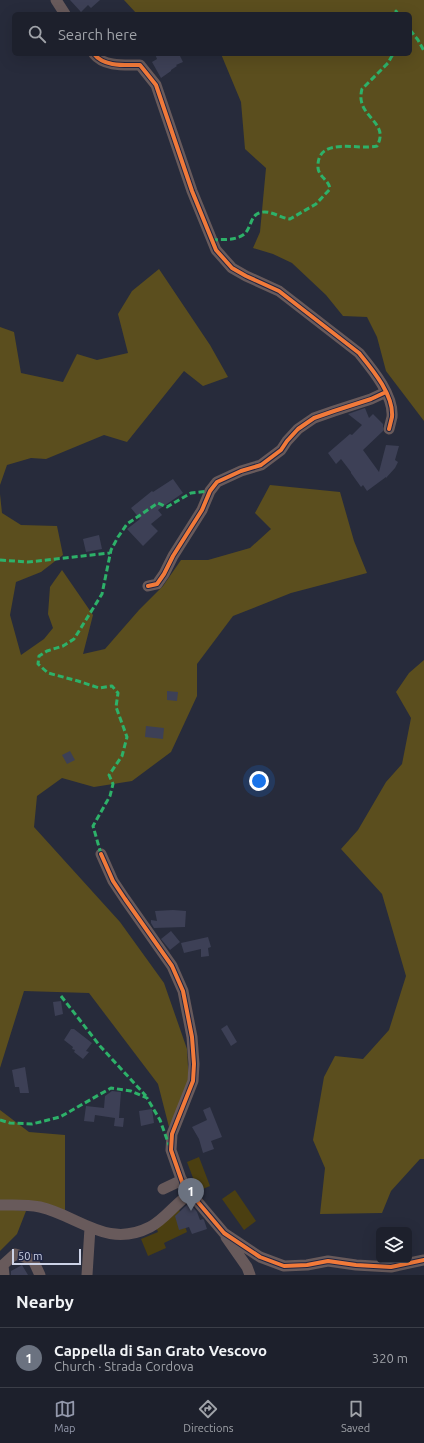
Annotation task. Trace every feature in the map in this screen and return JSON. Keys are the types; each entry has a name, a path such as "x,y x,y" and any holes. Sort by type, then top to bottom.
{"street":[{"path":"56,0 65,12"},
{"path":"95,56 111,64 140,65 156,85 192,191 216,250 232,268 279,291 359,353 369,365 388,397 392,416 389,429"},
{"path":"148,586 157,584 164,574 173,556 202,510 210,492 218,482 241,471 261,465 281,450 298,429 314,418 371,399 386,392"},
{"path":"101,854 113,881 172,966 183,991 192,1037 194,1064 193,1081 172,1134 171,1150 187,1196 197,1201 224,1233 247,1267 250,1275"},
{"path":"163,1189 182,1180"},
{"path":"0,1205 22,1204 40,1207 57,1212 90,1228 121,1235 132,1235 152,1227 178,1202 187,1196"},
{"path":"87,1275 90,1228"},
{"path":"224,1233 260,1257 284,1266 307,1265 328,1261 356,1265 391,1267 424,1260"},
{"path":"4,1275 3,1265 15,1254 33,1260 40,1275"}],"shaded area":[{"path":"124,0 424,0 424,421 386,371 377,337 367,317 343,316 326,295 292,263 273,254 253,248 260,232 266,168 245,149 241,102 222,56 412,56 412,12 135,12"},
{"path":"159,269 210,345 228,377 203,386 184,371 127,442 104,435 46,459 31,458 7,465 0,485 0,327 14,332 21,373 63,382 77,354 97,360 128,353 118,314 132,291"},
{"path":"270,485 340,492 354,541 367,573 291,593 233,616 197,664 197,696 171,752 132,781 94,787 62,778 37,796 34,827 120,922 164,983 187,1049 189,1084 169,1127 158,1084 89,993 24,991 0,1068 0,494 2,513 21,525 57,526 63,555 41,572 16,582 10,615 21,655 44,639 53,628 48,614 50,587 62,570 93,615 83,654 105,649 139,610 163,586 181,560 208,560 250,548 271,529 255,513"},
{"path":"424,660 424,1159 420,1159 391,1191 382,1213 320,1214 325,1168 313,1140 324,1077 335,1056 363,1059 389,1030 406,976 382,894 341,849 358,830 386,782 402,764 411,718 396,692 409,673"},
{"path":"0,1110 29,1132 65,1135 65,1213 0,1203"},
{"path":"199,1157 210,1186 198,1191 187,1162"},
{"path":"235,1190 256,1221 244,1230 222,1199"},
{"path":"179,1209 187,1232 164,1243 166,1248 148,1256 141,1239 158,1232 156,1227"},
{"path":"0,1210 26,1211 17,1234 0,1251"}],"building":[{"path":"70,0 100,0 91,8 88,5 81,12"},
{"path":"156,56 180,56 183,62 176,65 177,66 161,78 152,62 157,59"},
{"path":"365,408 369,418 373,414 383,424 383,431 363,450 379,472 386,445 399,446 395,460 398,462 395,468 386,478 367,491 363,485 361,487 341,459 336,464 328,453 350,434 352,435 362,425 348,414"},
{"path":"173,479 183,493 158,510 162,515 151,524 158,531 143,546 127,529 140,519 131,508 152,491 153,492"},
{"path":"99,535 102,549 86,552 83,539"},
{"path":"167,691 178,692 177,701 167,700"},
{"path":"146,726 164,728 163,739 145,737"},
{"path":"70,751 75,760 67,764 62,755"},
{"path":"155,911 186,911 185,927 154,928 151,920 157,921"},
{"path":"171,931 180,942 170,950 161,939"},
{"path":"208,937 211,947 208,948 209,956 201,957 201,949 184,953 181,943"},
{"path":"61,1001 63,1014 55,1016 53,1002"},
{"path":"227,1025 237,1042 231,1046 221,1029"},
{"path":"71,1029 74,1029 92,1043 86,1051 89,1052 83,1059 74,1052 75,1050 72,1049 73,1047 64,1040"},
{"path":"25,1067 29,1093 20,1093 19,1087 15,1087 12,1070"},
{"path":"112,1091 121,1092 119,1118 124,1118 123,1127 114,1126 115,1118 95,1115 94,1122 84,1121 86,1106 104,1108 105,1096"},
{"path":"210,1107 222,1137 211,1141 214,1149 203,1153 199,1139 192,1127 207,1120 203,1110"},
{"path":"152,1109 154,1123 141,1126 139,1111"},
{"path":"188,1204 197,1212 200,1220 204,1220 207,1229 192,1234 189,1227 179,1230 175,1216"},
{"path":"22,1265 28,1275 11,1275 11,1271"}],"marked path":[{"path":"412,32 424,51"},
{"path":"212,240 232,239 243,235 248,230 254,217 259,213 267,212 290,219 316,204 330,189 328,183 320,174 318,168 319,158 324,151 340,146 377,146 380,138 379,130 363,106 361,98 362,89 388,63 392,56"},
{"path":"101,854 93,826 110,796 113,784 109,775 122,756 127,737 116,707 118,693 112,686 99,688 48,673 38,664 39,656 47,651 63,646 74,639 102,594 111,550 127,524 158,503 167,507 191,493 210,491"},
{"path":"0,560 28,562 110,553"},
{"path":"61,996 100,1046 146,1096"},
{"path":"0,1120 10,1123 32,1124 60,1117 111,1088 131,1091 147,1098 160,1120 169,1145"}],"cycle path":[{"path":"96,56 109,63 121,65 140,65 156,85 192,191 216,250 232,268 279,291 359,353 381,383 390,400 392,417 389,429"},
{"path":"148,586 157,584 164,574 173,556 202,510 210,491 217,482 241,471 261,465 281,450 298,429 314,418 371,399 386,392"},
{"path":"101,854 113,881 172,966 183,991 192,1037 194,1064 193,1081 172,1134 171,1150 187,1196 197,1201 224,1233 260,1257 284,1266 307,1265 328,1261 356,1265 391,1267 424,1260"}],"place":[{"name":"Cappella di San Grato Vescovo","path":"191,1211"}]}
